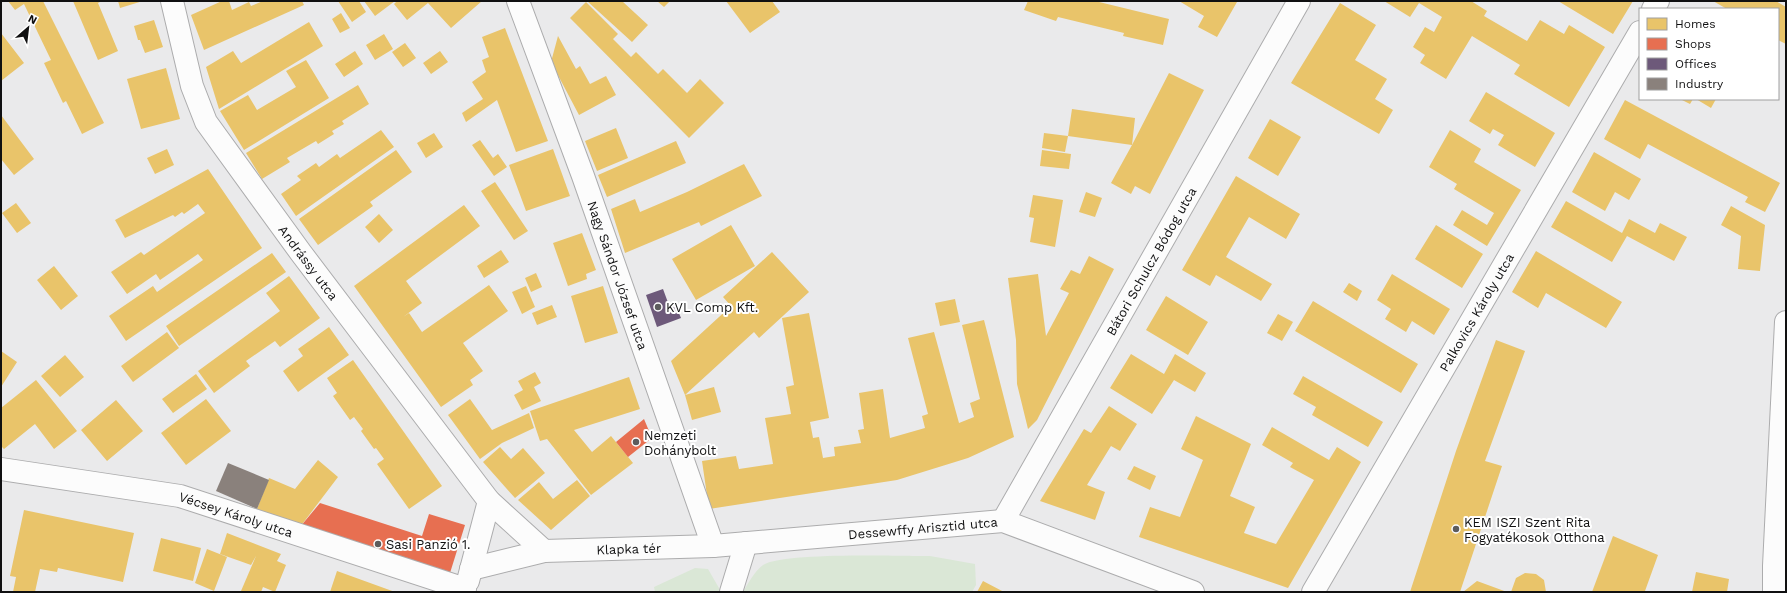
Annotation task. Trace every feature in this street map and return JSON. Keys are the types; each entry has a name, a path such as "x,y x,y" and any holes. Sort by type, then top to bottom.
{"street":[{"name":"Andrássy utca","path":"172,1 192,86 206,122 301,253 489,501"},
{"name":"Bátori Schulcz Bódog utca","path":"1003,522 1299,1"},
{"name":"Nagy Sándor József utca","path":"519,2 583,176 714,546"},
{"name":"Palkovics Károly utca","path":"1313,592 1639,34"},
{"path":"1774,592 1786,322"},
{"name":"Vécsey Károly utca","path":"1,469 180,496 467,583"},
{"path":"467,583 489,501 544,551"},
{"name":"Dessewffy Arisztid utca","path":"714,546 1003,522 1193,592"},
{"path":"731,592 746,543"},
{"name":"Klapka tér","path":"467,583 544,551 714,546"}],"green space":[{"path":"817,556 930,556 975,564 976,585 972,592 743,592 752,577 763,565 774,561"},
{"path":"695,568 708,569 719,588 719,592 655,592 654,587"}],"building: Homes":[{"path":"8,1 43,1 104,123 82,134 66,101 63,103 44,63 51,60 24,4 15,10"},
{"path":"73,1 102,1 98,3 118,51 98,60"},
{"path":"118,1 143,1 120,8"},
{"path":"222,1 229,1 232,10 249,2 251,6 263,1 302,1 304,5 204,50 191,15"},
{"path":"338,1 359,1 366,12 352,22"},
{"path":"364,1 395,1 375,16"},
{"path":"397,1 482,1 451,28 428,3 407,20 394,4"},
{"path":"587,1 622,1 648,25 632,42"},
{"path":"657,1 670,1 664,7"},
{"path":"726,1 772,1 780,12 750,33"},
{"path":"1028,1 1095,1 1169,19 1163,45 1123,36 1124,33 1058,17 1056,21 1024,10"},
{"path":"1179,1 1237,2 1217,37 1198,27 1204,16"},
{"path":"1384,1 1471,1 1487,11 1484,16 1527,41 1540,20 1564,34 1569,25 1605,47 1569,107 1514,74 1520,65 1472,36 1446,79 1420,63 1425,55 1413,47 1425,27 1434,32 1442,17 1419,3 1410,17"},
{"path":"1558,1 1603,2 1633,1 1613,34"},
{"path":"1713,1 1776,1 1786,7 1786,44 1779,40 1779,8 1725,8"},
{"path":"586,2 618,34 613,39 631,57 636,52 658,74 663,69 687,93 700,79 724,103 689,138 570,18"},
{"path":"1340,3 1376,25 1355,60 1387,79 1375,99 1393,110 1379,134 1291,83"},
{"path":"341,13 350,28 340,33 332,19"},
{"path":"154,20 163,47 145,53 140,40 138,40 134,26"},
{"path":"309,22 323,46 219,109 206,67 233,51 241,63"},
{"path":"505,28 548,141 516,152 497,100 466,122 462,113 483,99 472,82 486,72 482,60 489,57 482,37"},
{"path":"1,33 24,63 1,81"},
{"path":"384,34 393,49 375,60 366,45"},
{"path":"558,36 576,69 580,66 590,84 606,76 616,95 579,115 551,62"},
{"path":"405,43 416,58 403,67 392,52"},
{"path":"355,51 363,64 344,77 335,64"},
{"path":"440,51 448,62 431,74 423,63"},
{"path":"306,60 329,98 244,150 220,111 248,95 257,110 296,87 286,71"},
{"path":"166,68 180,119 141,129 127,79"},
{"path":"1169,73 1204,90 1150,194 1135,186 1131,194 1111,183"},
{"path":"358,85 369,104 342,121 344,124 332,131 334,134 318,144 316,141 287,158 290,162 262,179 246,153"},
{"path":"1486,92 1555,133 1535,167 1498,145 1504,135 1493,129 1490,134 1469,121"},
{"path":"1625,100 1780,183 1765,212 1745,202 1748,197 1648,144 1640,159 1604,139"},
{"path":"1682,100 1692,100 1690,104"},
{"path":"1698,100 1715,100 1711,108"},
{"path":"1072,109 1135,118 1132,145 1068,136"},
{"path":"1,115 34,159 14,175 1,159"},
{"path":"1270,119 1301,137 1278,176 1248,158"},
{"path":"616,128 628,158 597,171 585,141"},
{"path":"381,130 394,147 296,216 281,194 301,180 297,176 316,163 319,167 337,154 340,158"},
{"path":"1450,130 1481,149 1474,162 1521,190 1487,246 1453,225 1462,210 1487,225 1494,213 1454,189 1457,184 1429,167"},
{"path":"434,133 443,147 426,158 417,143"},
{"path":"1044,133 1068,136 1065,152 1042,148"},
{"path":"480,140 493,158 498,154 507,167 494,176 472,145"},
{"path":"676,141 686,163 607,197 598,175"},
{"path":"167,149 174,165 155,174 147,158"},
{"path":"553,149 570,196 526,211 509,165"},
{"path":"396,150 412,172 370,202 373,206 318,245 299,219"},
{"path":"1042,150 1071,154 1069,169 1040,166"},
{"path":"1594,152 1641,179 1629,200 1615,192 1605,211 1572,192"},
{"path":"744,164 762,196 701,226 699,222 625,253 611,209 635,199 640,212 687,192"},
{"path":"208,169 262,248 126,341 109,316 153,286 157,292 203,260 198,254 160,280 156,274 127,294 111,272 141,252 144,255 205,213 198,204 184,214 182,212 175,217 173,215 125,238 115,220"},
{"path":"1236,176 1300,214 1286,239 1249,217 1226,257 1272,284 1261,301 1216,275 1210,286 1182,270"},
{"path":"495,182 528,231 514,240 481,191"},
{"path":"1086,192 1102,198 1095,217 1079,212"},
{"path":"1033,195 1063,200 1055,247 1030,242 1034,218 1029,217"},
{"path":"1566,201 1622,233 1629,219 1655,233 1660,223 1687,237 1674,261 1627,236 1612,262 1551,227"},
{"path":"16,203 31,223 17,233 2,213"},
{"path":"464,205 480,226 406,281 422,303 403,317 409,313 422,332 489,285 508,311 463,343 483,371 470,380 473,385 441,407 354,286"},
{"path":"1731,206 1765,225 1760,271 1738,269 1741,236 1721,225"},
{"path":"379,214 393,230 379,243 365,227"},
{"path":"731,225 755,266 696,300 672,259"},
{"path":"1436,225 1483,254 1462,288 1415,259"},
{"path":"582,233 596,270 586,274 587,279 568,286 553,243"},
{"path":"501,250 509,262 484,278 477,266"},
{"path":"1536,251 1622,302 1606,328 1546,293 1538,308 1512,292"},
{"path":"772,252 809,292 759,338 754,332 685,395 671,361 731,306 723,297"},
{"path":"272,253 286,272 179,346 166,326"},
{"path":"1089,256 1114,269 1037,420 1028,429 1017,384 1016,340 1008,278 1038,274 1046,336 1069,293 1060,289 1071,270 1080,274"},
{"path":"54,266 78,296 61,310 37,280"},
{"path":"536,273 542,287 531,292 525,278"},
{"path":"1392,274 1450,309 1434,335 1412,321 1406,332 1385,319 1391,309 1377,300"},
{"path":"289,276 320,318 280,347 275,341 246,361 250,366 214,393 198,371 280,311 266,293"},
{"path":"1349,283 1362,291 1357,301 1343,292"},
{"path":"526,286 535,307 522,314 512,292"},
{"path":"603,286 618,333 585,343 571,296"},
{"path":"1166,296 1208,322 1188,355 1146,330"},
{"path":"955,299 960,322 940,326 935,303"},
{"path":"1313,301 1418,364 1401,393 1295,331"},
{"path":"552,305 557,317 537,325 532,313"},
{"path":"809,313 829,418 810,422 813,438 819,437 823,458 835,456 834,447 861,443 858,430 864,429 859,393 883,389 890,438 925,428 922,416 928,414 908,338 934,332 959,423 974,417 970,403 980,399 962,325 984,320 1014,437 968,458 897,480 709,509 702,461 736,456 739,469 773,464 765,418 791,414 786,387 794,385 782,318"},
{"path":"1278,314 1293,322 1282,341 1267,333"},
{"path":"329,327 349,355 298,392 283,371 303,356 298,349"},
{"path":"167,332 179,348 133,382 121,366"},
{"name":"KEM ISZI Szent Rita Fogyatékosok Otthona","path":"1496,340 1525,351 1485,461 1502,466 1460,592 1410,592 1456,451"},
{"path":"1,351 17,362 1,387"},
{"path":"1131,354 1164,374 1175,354 1206,373 1195,392 1174,380 1152,414 1110,388"},
{"path":"65,355 84,377 60,397 41,376"},
{"path":"353,360 442,486 409,509 377,464 384,459 376,448 374,449 361,431 363,429 354,417 350,420 333,396 337,393 327,378"},
{"path":"535,372 541,383 534,387 541,401 522,410 514,395 523,390 518,381"},
{"path":"196,374 207,389 173,413 162,399"},
{"path":"1303,376 1383,422 1368,447 1312,415 1316,407 1293,394"},
{"path":"629,377 640,409 574,430 592,452 611,436 633,463 591,495 547,439 540,441 530,411"},
{"path":"36,380 77,431 54,449 35,424 4,449 1,446 1,408"},
{"path":"714,387 721,412 692,420 685,395"},
{"path":"206,399 231,431 186,465 161,433"},
{"path":"470,399 492,430 529,413 534,428 502,443 480,459 448,415"},
{"path":"116,400 143,431 107,461 81,430"},
{"path":"1109,406 1137,424 1120,451 1111,446 1087,485 1105,492 1095,520 1040,501 1084,429 1091,433"},
{"path":"1196,416 1251,444 1230,496 1255,507 1244,533 1276,544 1314,480 1290,467 1293,463 1262,445 1272,427 1329,460 1337,447 1361,462 1288,588 1139,537 1150,507 1180,517 1203,460 1181,449"},
{"path":"500,447 511,459 523,448 545,473 515,498 483,462"},
{"path":"318,460 338,477 300,527 257,509 269,478 295,489"},
{"path":"1134,466 1156,476 1150,490 1127,479"},
{"path":"577,480 590,496 551,530 518,500 539,482 553,499"},
{"path":"24,510 134,533 123,582 58,568 57,572 40,569 35,592 13,592 16,577 10,576"},
{"path":"227,533 281,554 277,561 286,565 275,592 263,587 261,592 241,591 256,556 251,565 220,554"},
{"name":"KEM ISZI Szent Rita Fogyatékosok Otthona","path":"1613,536 1658,555 1645,591 1648,592 1592,592"},
{"path":"161,538 201,548 193,581 153,571"},
{"path":"207,549 227,557 214,591 195,583"},
{"path":"337,571 395,592 330,592"},
{"path":"1696,572 1729,579 1727,592 1692,592"},
{"name":"KEM ISZI Szent Rita Fogyatékosok Otthona","path":"1525,573 1536,574 1544,580 1546,592 1511,592 1516,578"},
{"path":"983,581 1004,592 977,592"},
{"name":"KEM ISZI Szent Rita Fogyatékosok Otthona","path":"1477,581 1507,592 1463,592"}],"building: Shops":[{"path":"644,419 652,438 628,457 616,442"},
{"path":"320,503 422,536 429,514 465,525 450,573 300,527"}],"building: Offices":[{"path":"663,289 670,308 676,306 681,318 657,327 646,295"}],"building: Industry":[{"path":"228,463 269,480 257,509 216,491"}],"place":[{"name":"KVL Comp Kft.","path":"658,307"},
{"name":"Nemzeti Dohánybolt","path":"636,442"},
{"name":"KEM ISZI Szent Rita Fogyatékosok Otthona","path":"1456,529"},
{"name":"Sasi Panzió 1.","path":"378,544"}]}
